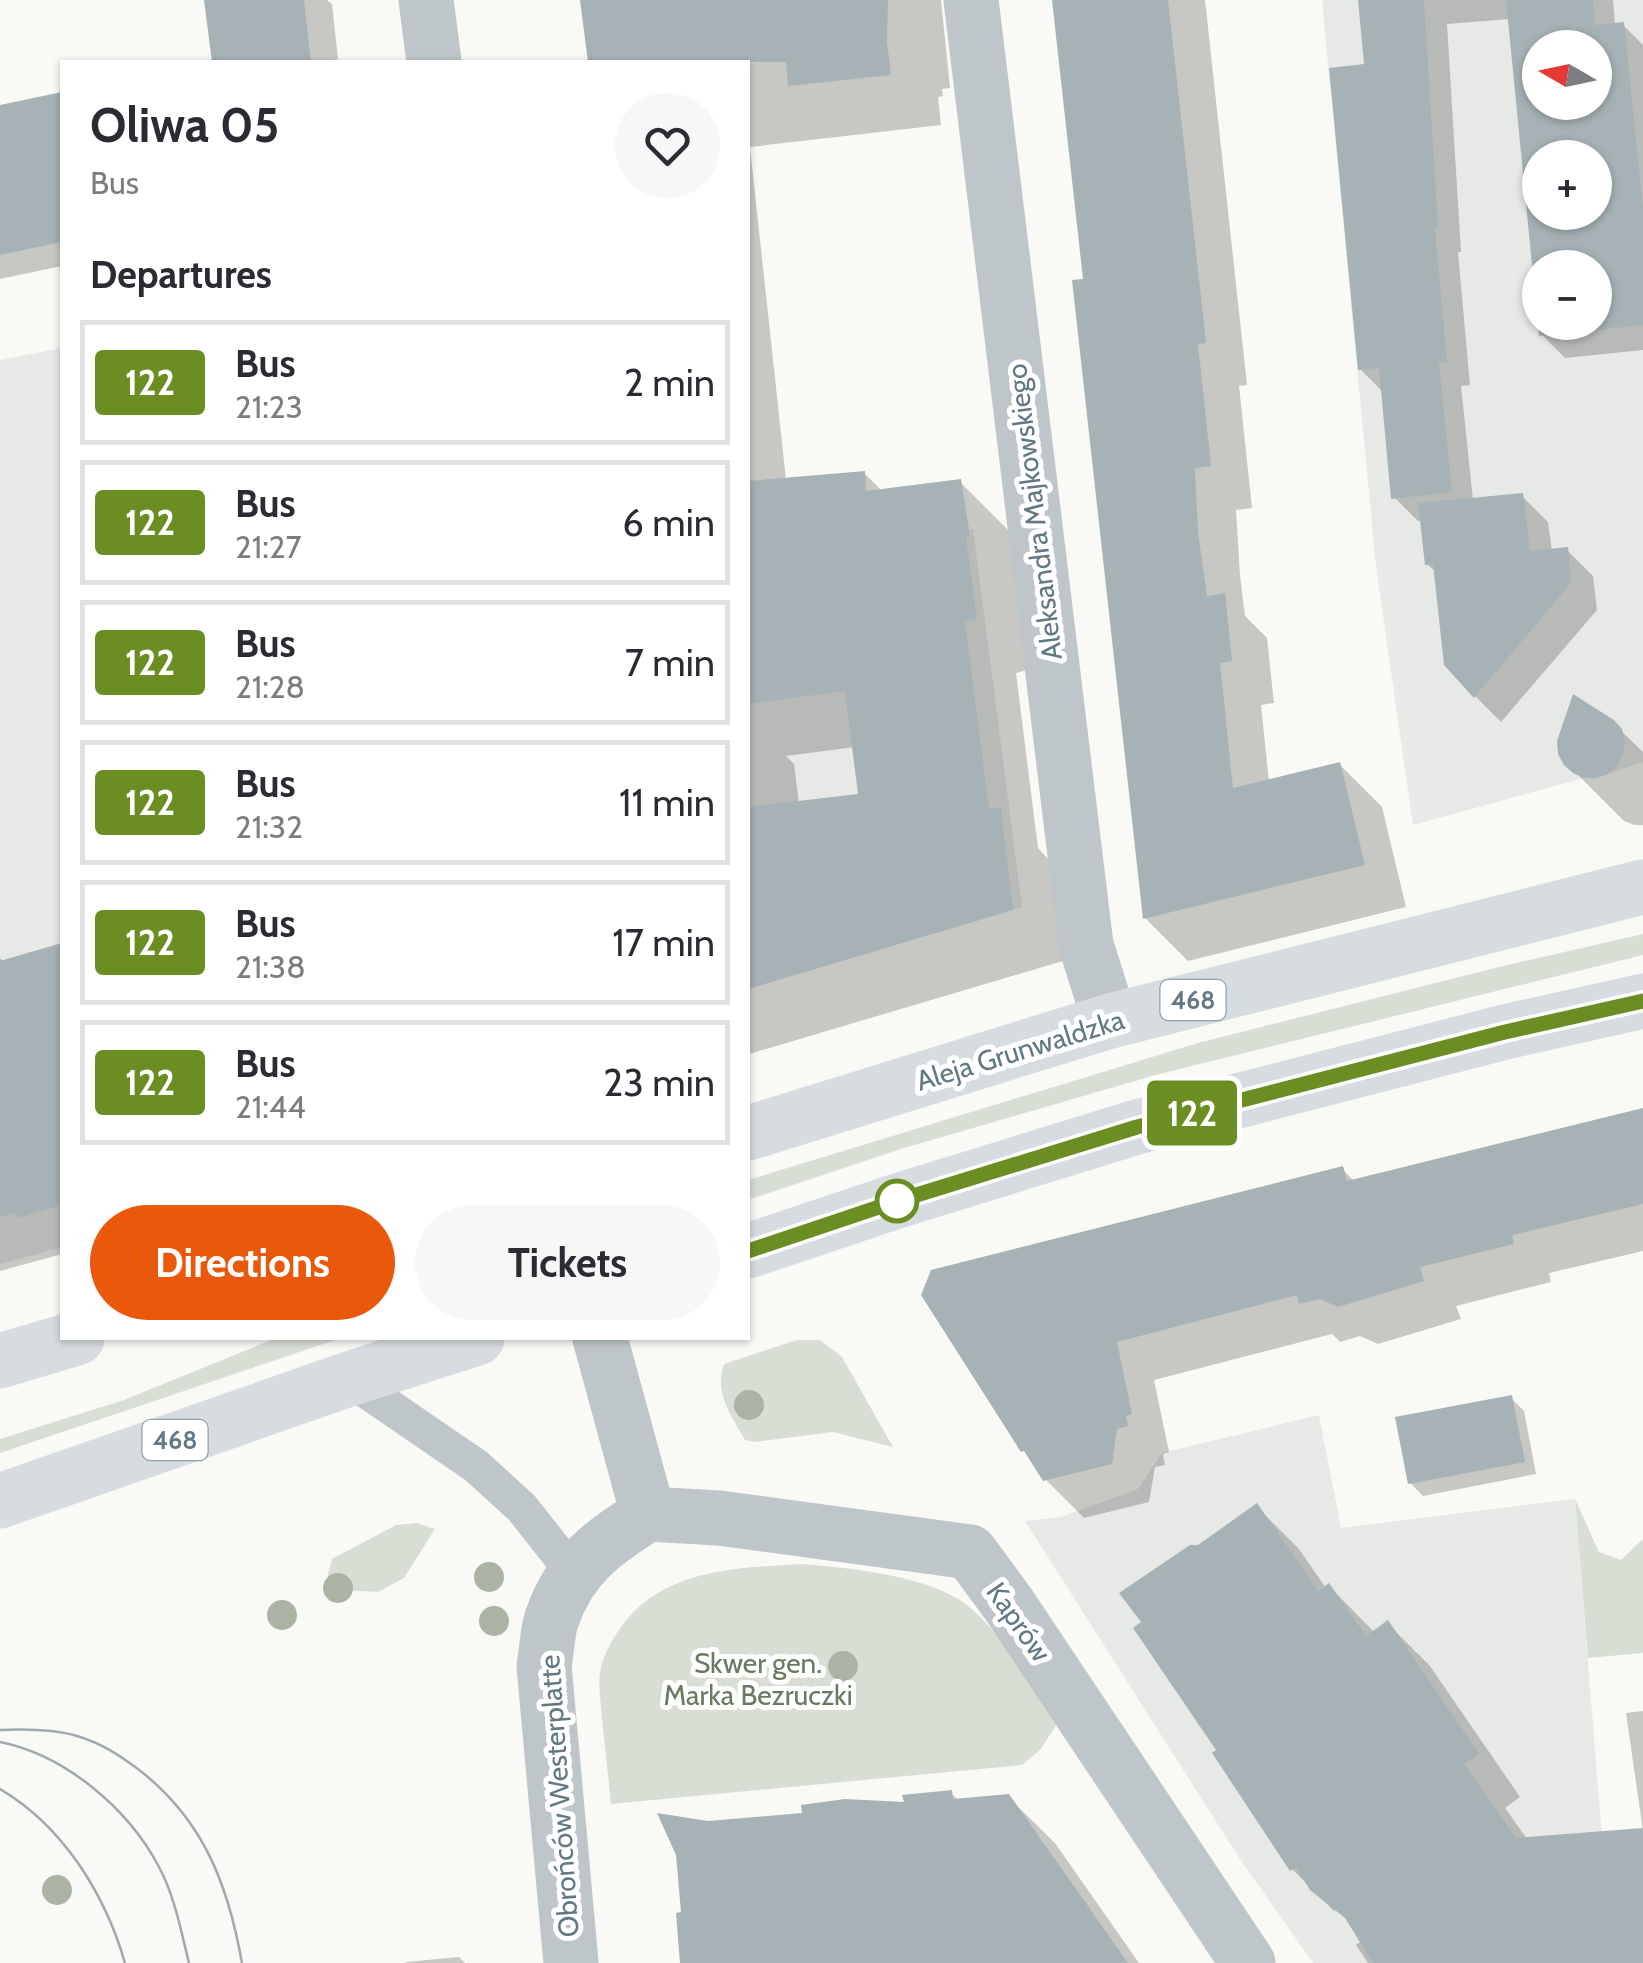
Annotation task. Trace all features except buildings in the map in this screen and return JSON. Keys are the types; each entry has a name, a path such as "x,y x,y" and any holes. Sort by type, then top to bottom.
{"main road":[{"name":"Aleja Grunwaldzka","path":"750,1131 1110,1021 1643,886"},
{"path":"750,1250 1137,1127 1505,1032 1643,1001"},
{"path":"0,1361 70,1340"},
{"name":"468","path":"0,1501 472,1340"}],"street":[{"path":"426,0 434,60"},
{"name":"Aleksandra Majkowskiego","path":"972,0 1086,945 1110,1021"},
{"path":"601,1340 648,1514"},
{"name":"Obrońców Westerplatte","path":"571,1963 544,1666 551,1620 574,1574 602,1544 648,1514"},
{"name":"Kaprów","path":"648,1514 719,1518 970,1552 1248,1963"}],"lane":[{"path":"349,1379 476,1466 522,1508 574,1574"}],"shaded area":[{"path":"1322,0 1643,0 1643,762 1596,778 1413,825 1376,566"},
{"path":"60,348 60,1248 0,1264 0,360"},
{"path":"973,529 1022,907 750,988 750,553"},
{"path":"1319,1415 1341,1528 1575,1499 1612,1963 1313,1963 1238,1856 1025,1521 1061,1517 1138,1489 1162,1453"}],"green space":[{"path":"1643,934 1643,955 1159,1074 904,1148 750,1199 750,1179 1198,1043"},
{"path":"271,1340 335,1340 0,1453 0,1439 124,1400"},
{"path":"797,1340 820,1340 842,1357 893,1447 833,1432 745,1440 723,1394 724,1364"},
{"path":"1575,1499 1599,1552 1621,1560 1643,1539 1643,1653 1588,1658"},
{"path":"417,1523 435,1529 404,1578 378,1592 328,1589 332,1559 396,1525"},
{"name":"Skwer gen. Marka Bezruczki","path":"801,1564 867,1571 916,1582 957,1598 973,1610 1008,1650 1057,1724 1040,1750 1022,1765 611,1804 599,1678 605,1655 619,1630 636,1610 677,1583 750,1567"}],"tram line":[{"path":"0,1730 49,1731 86,1739 124,1759 161,1788 180,1809 209,1855 229,1906 242,1963"},
{"path":"0,1742 48,1759 71,1772 130,1824 165,1878 189,1963"},
{"path":"0,1789 43,1822 79,1864 106,1912 125,1963"}],"bus line":[{"name":"122","path":"750,1250 1137,1127 1505,1032 1643,1001"}]}
